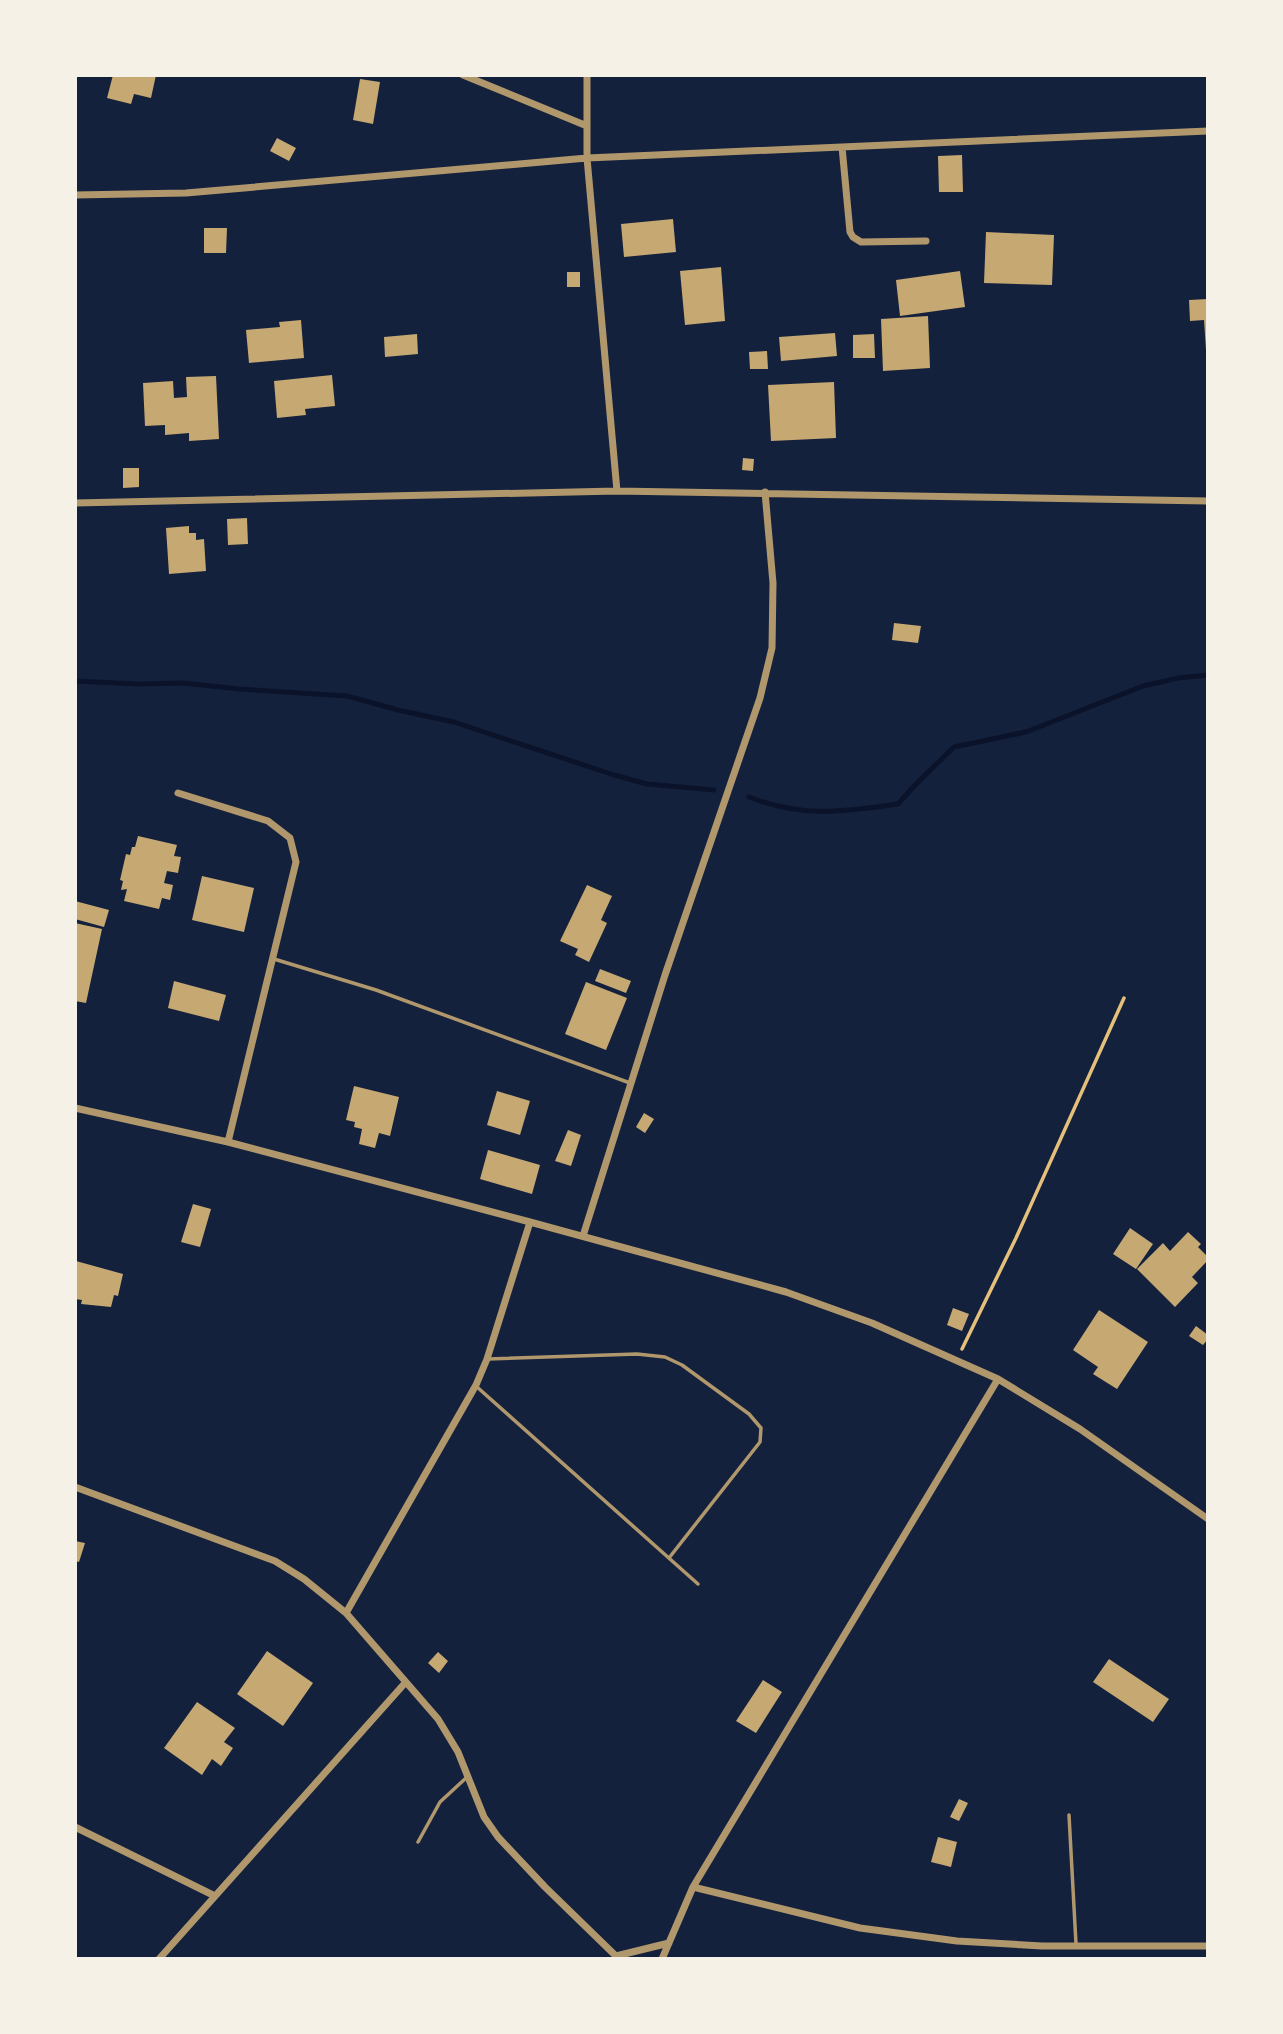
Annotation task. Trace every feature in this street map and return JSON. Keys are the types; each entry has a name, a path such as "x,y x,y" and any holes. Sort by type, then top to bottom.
{"street":[{"path":"463,75 587,126"},
{"path":"587,75 587,158 617,491"},
{"path":"75,195 186,193 587,158 1208,131"},
{"path":"842,147 850,232 853,237 861,242 926,241"},
{"path":"75,503 617,491 1208,501"},
{"path":"583,1236 670,961 760,698 772,648 773,583 765,492"},
{"path":"178,793 268,821 290,838 296,862 228,1142"},
{"path":"75,1108 228,1142 583,1236 786,1292 872,1323 998,1379 1080,1429 1208,1519"},
{"path":"346,1613 476,1385 487,1359 530,1222"},
{"path":"662,1959 693,1887 998,1379"},
{"path":"75,1487 275,1561 304,1578 346,1613 438,1718 458,1752 484,1817 545,1886 617,1957 669,1943"},
{"path":"159,1959 405,1683"},
{"path":"75,1827 215,1896"},
{"path":"693,1887 860,1928 957,1941 1076,1946 1208,1946"}],"lane":[{"path":"272,959 376,990 631,1083"},
{"path":"487,1359 637,1354 665,1357 682,1365 749,1414 761,1428 760,1442 669,1558"},
{"path":"476,1385 698,1584"},
{"path":"418,1842 440,1802 467,1776"},
{"path":"1069,1815 1076,1946"}],"path":[{"path":"956,1361 1016,1238 1124,998"}],"building":[{"path":"113,75 156,75 151,98 134,94 131,104 107,98"},
{"path":"360,79 380,82 373,124 353,120"},
{"path":"277,138 296,148 289,161 270,151"},
{"path":"962,155 963,192 939,192 938,156"},
{"path":"673,219 676,252 624,257 621,224"},
{"path":"204,228 227,228 226,253 204,253"},
{"path":"986,232 1054,235 1052,285 984,283"},
{"path":"721,267 725,321 685,325 680,271"},
{"path":"960,271 965,307 900,316 896,280"},
{"path":"567,272 580,272 580,287 567,287"},
{"path":"1208,299 1206,350 1204,320 1190,321 1189,300"},
{"path":"928,316 930,368 883,371 881,319"},
{"path":"301,320 304,358 249,363 246,330 280,327 279,322"},
{"path":"835,333 837,356 781,361 779,337"},
{"path":"417,334 418,354 385,357 384,337"},
{"path":"874,334 875,358 853,358 853,335"},
{"path":"767,351 768,369 750,369 749,352"},
{"path":"332,375 335,406 305,409 306,415 277,418 274,381"},
{"path":"216,376 219,439 189,441 189,433 165,435 165,425 145,426 143,383 173,381 174,398 187,397 186,377"},
{"path":"834,382 836,438 771,441 768,385"},
{"path":"743,458 754,459 753,471 742,470"},
{"path":"123,468 139,468 139,487 123,488"},
{"path":"247,518 248,544 228,545 227,519"},
{"path":"189,526 189,533 196,533 196,540 204,539 206,571 169,574 166,528"},
{"path":"894,623 921,626 918,643 892,640"},
{"path":"138,836 177,845 174,856 181,857 178,873 167,871 164,883 173,885 170,900 162,898 159,909 124,901 127,889 121,890 123,881 120,880 126,854 130,855"},
{"path":"202,876 254,888 244,932 192,920"},
{"path":"587,885 612,896 601,920 607,923 589,962 575,955 578,949 560,941"},
{"path":"75,901 109,910 104,927 75,919"},
{"path":"75,923 102,929 86,1003 75,1001"},
{"path":"600,969 631,981 626,993 595,981"},
{"path":"174,981 226,995 219,1021 168,1008"},
{"path":"586,982 627,998 606,1050 565,1034"},
{"path":"354,1086 399,1097 390,1136 379,1133 375,1148 359,1144 362,1129 354,1127 355,1122 346,1120"},
{"path":"497,1091 530,1101 520,1135 487,1125"},
{"path":"644,1113 654,1119 645,1133 636,1127"},
{"path":"568,1130 581,1135 571,1166 555,1161"},
{"path":"488,1150 540,1165 532,1194 480,1179"},
{"path":"193,1204 211,1209 200,1247 181,1242"},
{"path":"1130,1228 1153,1244 1136,1269 1113,1254"},
{"path":"1188,1232 1201,1244 1198,1247 1208,1260 1192,1277 1198,1283 1175,1307 1137,1269 1163,1243 1170,1251"},
{"path":"76,1261 123,1274 118,1296 114,1295 111,1307 81,1304 82,1300 75,1299"},
{"path":"953,1308 969,1314 962,1331 947,1325"},
{"path":"1099,1310 1148,1342 1117,1389 1093,1374 1098,1367 1073,1350"},
{"path":"1196,1326 1208,1335 1203,1345 1189,1336"},
{"path":"75,1541 85,1543 79,1562 75,1561"},
{"path":"267,1651 313,1683 283,1726 237,1694"},
{"path":"438,1652 448,1661 439,1673 428,1663"},
{"path":"1109,1659 1169,1699 1153,1722 1093,1682"},
{"path":"763,1680 782,1692 756,1733 736,1721"},
{"path":"197,1702 235,1728 224,1742 233,1748 221,1766 212,1759 202,1775 164,1748"},
{"path":"959,1799 968,1803 959,1821 950,1817"},
{"path":"938,1837 957,1842 951,1867 931,1862"}],"waterway":[{"path":"749,797 768,804 805,811 841,811 898,804 954,747 1026,732 1143,686 1208,675"},
{"path":"75,681 183,683 347,696 454,722 647,784 714,790"}]}
